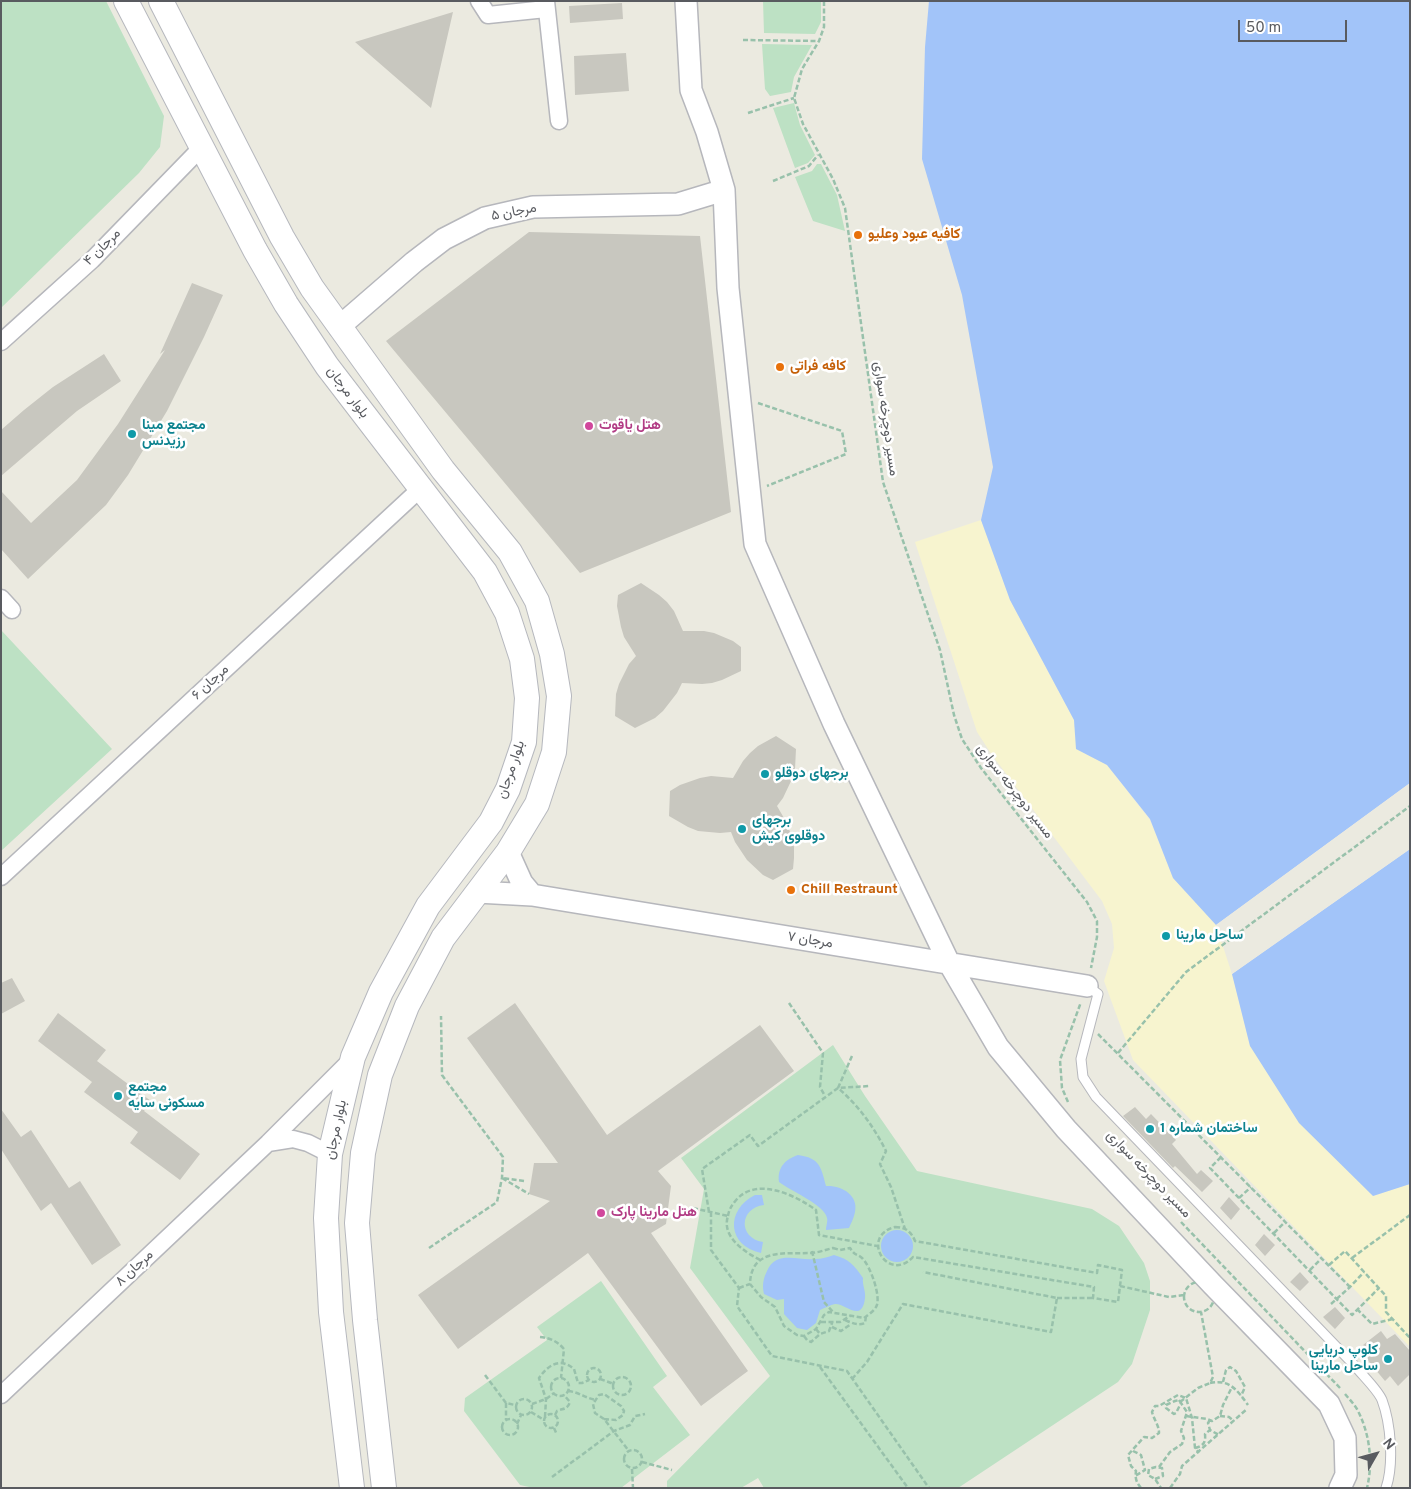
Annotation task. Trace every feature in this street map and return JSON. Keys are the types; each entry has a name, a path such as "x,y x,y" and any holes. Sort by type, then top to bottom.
{"main road":[{"name":"بلوار مرجان","path":"126,1 201,148 286,304 327,366 485,572 508,614 522,659 527,698 524,742 508,789 491,822 428,906 381,992 353,1057 330,1154 326,1218 331,1312 352,1488"},
{"path":"161,1 282,237 312,288 443,470 510,552 537,601 552,654 559,696 554,752 536,804 508,852 443,938 407,1006 380,1074 363,1154 357,1223 366,1330 384,1488"},
{"path":"420,489 443,470"}],"street":[{"path":"479,1 488,15 546,5 559,121"},
{"path":"686,1 691,90 707,132 724,190 728,288 755,544 834,724 949,963 998,1047 1066,1129 1212,1284 1329,1404 1345,1438 1346,1475 1340,1488"},
{"name":"مرجان ۴","path":"1,342 92,260 201,148"},
{"name":"مرجان ۵","path":"339,327 414,262 444,239 485,218 533,207 678,204 724,190"},
{"name":"مرجان ۶","path":"1,877 420,489"},
{"path":"508,852 522,883 532,895"},
{"name":"مرجان ۷","path":"477,892 532,895 1087,986"},
{"name":"مرجان ۸","path":"1,1395 268,1143 353,1057"},
{"path":"268,1143 293,1139 308,1143 330,1154"}],"lane":[{"path":"1087,986 1098,994 1081,1059 1083,1077 1096,1097 1356,1367 1382,1399 1390,1431 1390,1476 1386,1488"}],"path":[{"path":"748,113 794,98 802,69 819,41 824,27 824,1"},
{"path":"743,40 819,41"},
{"name":"مسیر دوچرخه سواری","path":"794,98 803,124 818,155 833,179 845,208 883,482 940,650 956,723 962,739 981,768 1087,902 1097,921 1097,938 1087,986 1060,1060 1062,1088 1070,1108"},
{"path":"773,181 810,166 818,155"},
{"path":"740,397 842,431 846,454 750,494"},
{"path":"1118,1053 1186,972 1410,806"},
{"path":"789,1002 824,1053 820,1087 826,1097"},
{"path":"429,1248 497,1202 502,1178 503,1157 442,1075 441,1016"},
{"path":"1090,1025 1350,1287"},
{"path":"852,1056 838,1088 758,1146 750,1135 702,1169 710,1212 711,1250 739,1288 737,1306 772,1356 847,1371 929,1488"},
{"path":"838,1088 870,1086"},
{"path":"838,1088 852,1100 878,1135 886,1151 880,1164 892,1187 905,1228 915,1241 1097,1273 1098,1266 1122,1270 1118,1302 1092,1298 1057,1298 923,1272"},
{"path":"1221,1157 1210,1168 1352,1315 1379,1288"},
{"path":"502,1178 524,1180"},
{"path":"502,1178 529,1194"},
{"path":"1240,1198 1251,1187"},
{"path":"760,1260 737,1246 727,1228 726,1221 729,1209 742,1194 756,1188 787,1194 816,1210 820,1235 878,1246"},
{"path":"693,1208 728,1216"},
{"path":"1352,1258 1410,1215"},
{"name":"مسیر دوچرخه سواری","path":"1179,1221 1342,1389 1359,1412 1370,1443 1367,1488"},
{"path":"1274,1233 1285,1221"},
{"path":"905,1228 894,1227 885,1231 879,1240 878,1246 881,1256 884,1260 894,1265 905,1264 913,1257 1094,1287 1092,1298"},
{"path":"850,1248 854,1255 862,1258 874,1282 878,1298 876,1307 864,1318 833,1312 824,1315 816,1329 804,1336 797,1335 784,1326 775,1307 761,1297 750,1284 750,1274 760,1260 778,1253 850,1248"},
{"path":"1329,1265 1345,1251 1386,1296 1386,1312 1410,1338"},
{"path":"812,1252 824,1302 833,1312"},
{"path":"1310,1270 1322,1258"},
{"path":"1331,1304 1364,1272"},
{"path":"739,1288 750,1284"},
{"path":"1120,1286 1169,1297 1184,1295"},
{"path":"852,1379 867,1362 903,1304 1051,1332 1057,1298"},
{"path":"1357,1309 1372,1324 1393,1319"},
{"path":"1201,1312 1212,1367 1213,1377 1210,1383"},
{"path":"821,1322 832,1323 845,1320 850,1315"},
{"path":"845,1320 862,1324 865,1323 866,1316"},
{"path":"804,1336 811,1342 820,1334 829,1331 832,1323"},
{"path":"832,1327 841,1332 852,1323"},
{"path":"816,1329 820,1334"},
{"path":"540,1337 550,1338 564,1349 561,1378"},
{"path":"554,1428 547,1427 544,1419 546,1399 539,1378 547,1367 563,1363 574,1369 578,1383 589,1380 597,1382 600,1379 614,1384"},
{"path":"819,1365 908,1488"},
{"path":"1223,1382 1226,1370 1230,1367 1236,1371 1245,1387 1241,1396"},
{"path":"589,1380 587,1373 593,1368 600,1371 600,1379"},
{"path":"485,1375 506,1403 506,1420 502,1428 508,1435 516,1432 521,1415"},
{"path":"561,1378 566,1380 569,1385 568,1391 564,1395 559,1396 551,1388 552,1383 556,1379 561,1378"},
{"path":"625,1378 631,1384 631,1389 624,1395 620,1395 616,1392 614,1384 616,1380 625,1378"},
{"path":"1135,1476 1147,1469 1159,1467 1170,1452 1182,1444 1184,1438 1181,1431 1187,1412 1181,1403 1174,1401 1166,1405 1166,1408 1174,1414 1181,1403 1198,1388 1210,1383 1228,1383 1241,1396 1248,1407 1235,1422 1182,1466 1180,1474 1170,1488"},
{"path":"1220,1416 1232,1387"},
{"path":"568,1391 578,1392 587,1399 596,1400"},
{"path":"532,1404 546,1399 554,1393"},
{"path":"604,1419 616,1420 620,1418 624,1411 621,1406 604,1394 599,1395 593,1404 595,1413 604,1419 629,1451"},
{"path":"544,1419 548,1414 555,1415 566,1410 570,1402 564,1395"},
{"path":"1141,1488 1137,1483 1136,1471 1129,1461 1128,1455 1144,1437 1152,1438 1160,1433 1159,1426 1154,1420 1152,1412 1155,1406 1159,1406 1178,1395 1186,1398"},
{"path":"515,1405 523,1398 532,1404"},
{"path":"1186,1398 1192,1418 1195,1448 1199,1453"},
{"path":"506,1403 515,1405"},
{"path":"531,1412 532,1404"},
{"path":"515,1405 515,1409 521,1415"},
{"path":"531,1412 544,1419"},
{"path":"521,1415 531,1412"},
{"path":"552,1477 614,1431 630,1425 636,1416 645,1414"},
{"path":"554,1428 558,1422 555,1415"},
{"path":"1186,1416 1212,1421 1220,1416 1229,1417 1235,1422"},
{"path":"506,1420 515,1420 517,1424"},
{"path":"1210,1420 1208,1423 1210,1430 1219,1435"},
{"path":"554,1428 557,1435"},
{"path":"1195,1448 1204,1443 1205,1434 1210,1430"},
{"path":"634,1450 641,1455 642,1462 637,1468 632,1469 625,1464 625,1454 634,1450"},
{"path":"1132,1451 1141,1455 1148,1475 1155,1479 1161,1488"},
{"path":"642,1462 672,1470"},
{"path":"1155,1479 1163,1476 1164,1471 1159,1467"},
{"path":"632,1469 633,1488"}],"green space":[{"path":"1,1 106,1 164,116 160,147 139,173 1,308"},
{"path":"763,1 821,1 821,22 815,34 764,33"},
{"path":"762,44 812,45 794,77 791,92 770,96 765,89"},
{"path":"794,103 800,125 815,155 808,163 795,168 773,108"},
{"path":"817,164 821,164 837,195 845,231 813,221 795,177 812,171"},
{"path":"1,630 112,749 1,851"},
{"path":"833,1045 865,1096 917,1171 1092,1209 1119,1226 1144,1263 1150,1281 1150,1310 1132,1364 1118,1382 958,1488 764,1488 758,1478 741,1488 667,1488 667,1481 770,1376 690,1268 704,1189 681,1158"},
{"path":"601,1281 667,1376 653,1387 690,1435 621,1488 534,1488 520,1485 464,1411 465,1398 547,1340 537,1327"}],"sand":[{"name":"ساحل مارینا","path":"981,520 1010,600 1074,720 1077,749 1107,765 1150,820 1173,878 1216,925 1232,974 1250,1046 1373,1196 1410,1184 1410,1347 1133,1060 1104,981 1114,948 1112,924 1102,901 992,755 977,732 915,542"}],"water":[{"path":"929,1 1410,1 1410,783 1216,925 1173,878 1150,819 1107,765 1076,749 1074,720 1010,600 981,520 993,467 962,295 922,159 925,47"},
{"path":"1410,849 1410,1184 1373,1196 1299,1123 1250,1046 1232,974"},
{"path":"798,1155 811,1158 818,1164 826,1186 843,1189 852,1196 856,1206 849,1228 826,1230 827,1218 825,1213 806,1198 779,1182 779,1172 783,1164"},
{"path":"755,1195 762,1195 764,1205 750,1211 745,1223 749,1235 763,1242 761,1253 750,1249 742,1243 736,1236 734,1227 738,1209"},
{"path":"897,1230 903,1231 908,1235 912,1240 912,1252 908,1257 903,1261 897,1262 891,1261 886,1257 882,1252 881,1246 882,1240 886,1235 891,1231"},
{"path":"834,1255 851,1264 863,1278 865,1295 863,1306 857,1311 835,1304 831,1305 820,1310 816,1323 807,1330 797,1328 784,1314 784,1299 777,1300 764,1294 763,1282 767,1271 776,1261 782,1259 818,1259"}],"pier":[{"path":"1410,783 1410,786 1217,927 1216,925"},
{"path":"1410,846 1410,849 1232,974 1231,971"}],"building":[{"path":"622,3 623,19 570,23 569,6"},
{"path":"453,12 431,108 355,42"},
{"path":"626,53 629,91 575,95 574,56"},
{"name":"هتل یاقوت","path":"529,232 700,236 731,512 580,573 386,341"},
{"name":"مجتمع مینا رزیدنس","path":"192,283 223,295 167,411 128,475 106,505 28,579 1,549 1,491 31,523 77,480 118,424 165,350 160,354"},
{"path":"104,354 121,381 77,411 1,476 1,430 53,387"},
{"path":"641,583 667,602 674,611 683,631 714,633 733,641 741,647 741,671 712,683 682,683 663,711 655,718 635,728 615,716 616,694 619,684 629,664 636,656 624,637 617,606 618,595"},
{"name":"برجهای دوقلوی کیش","path":"776,736 796,749 795,769 792,779 777,806 788,825 794,847 794,858 793,869 773,880 763,875 747,860 731,832 698,831 669,816 670,791 680,785 700,778 711,776 733,778 750,753"},
{"path":"12,978 25,1001 1,1014 1,983"},
{"name":"هتل مارینا پارک","path":"515,1003 607,1135 760,1025 794,1071 658,1171 671,1186 666,1224 651,1233 748,1371 701,1406 588,1253 458,1349 418,1295 550,1201 529,1194 534,1163 558,1163 467,1038"},
{"name":"مجتمع مسکونی سایه","path":"58,1013 106,1050 97,1061 151,1101 144,1111 200,1154 180,1180 130,1143 138,1132 84,1092 92,1082 38,1041"},
{"name":"ساختمان شماره 1","path":"1135,1107 1146,1119 1151,1114 1176,1140 1172,1144 1197,1174 1201,1170 1213,1181 1202,1192 1175,1166 1173,1168 1123,1116"},
{"path":"1,1109 21,1137 31,1130 69,1188 80,1181 121,1245 92,1265 51,1203 41,1211 1,1149"},
{"path":"1229,1197 1240,1209 1231,1220 1220,1208"},
{"path":"1264,1234 1275,1245 1265,1256 1255,1245"},
{"path":"1300,1272 1309,1282 1300,1291 1290,1282"},
{"path":"1335,1307 1345,1318 1335,1329 1323,1317"},
{"name":"کلوپ دریایی ساحل مارینا","path":"1381,1331 1387,1339 1395,1334 1410,1351 1410,1374 1398,1386 1390,1376 1385,1381 1365,1357 1371,1353 1363,1345"}],"place":[{"name":"کافیه عبود وعلیو","path":"858,235"},
{"name":"کافه فراتی","path":"780,367"},
{"name":"هتل یاقوت","path":"589,426"},
{"name":"مجتمع مینا رزیدنس","path":"132,434"},
{"name":"برجهای دوقلو","path":"765,774"},
{"name":"برجهای دوقلوی کیش","path":"742,829"},
{"name":"Chill Restraunt","path":"791,890"},
{"name":"ساحل مارینا","path":"1166,936"},
{"name":"مجتمع مسکونی سایه","path":"118,1096"},
{"name":"ساختمان شماره 1","path":"1150,1129"},
{"name":"هتل مارینا پارک","path":"601,1213"},
{"name":"کلوپ دریایی ساحل مارینا","path":"1388,1359"}]}
